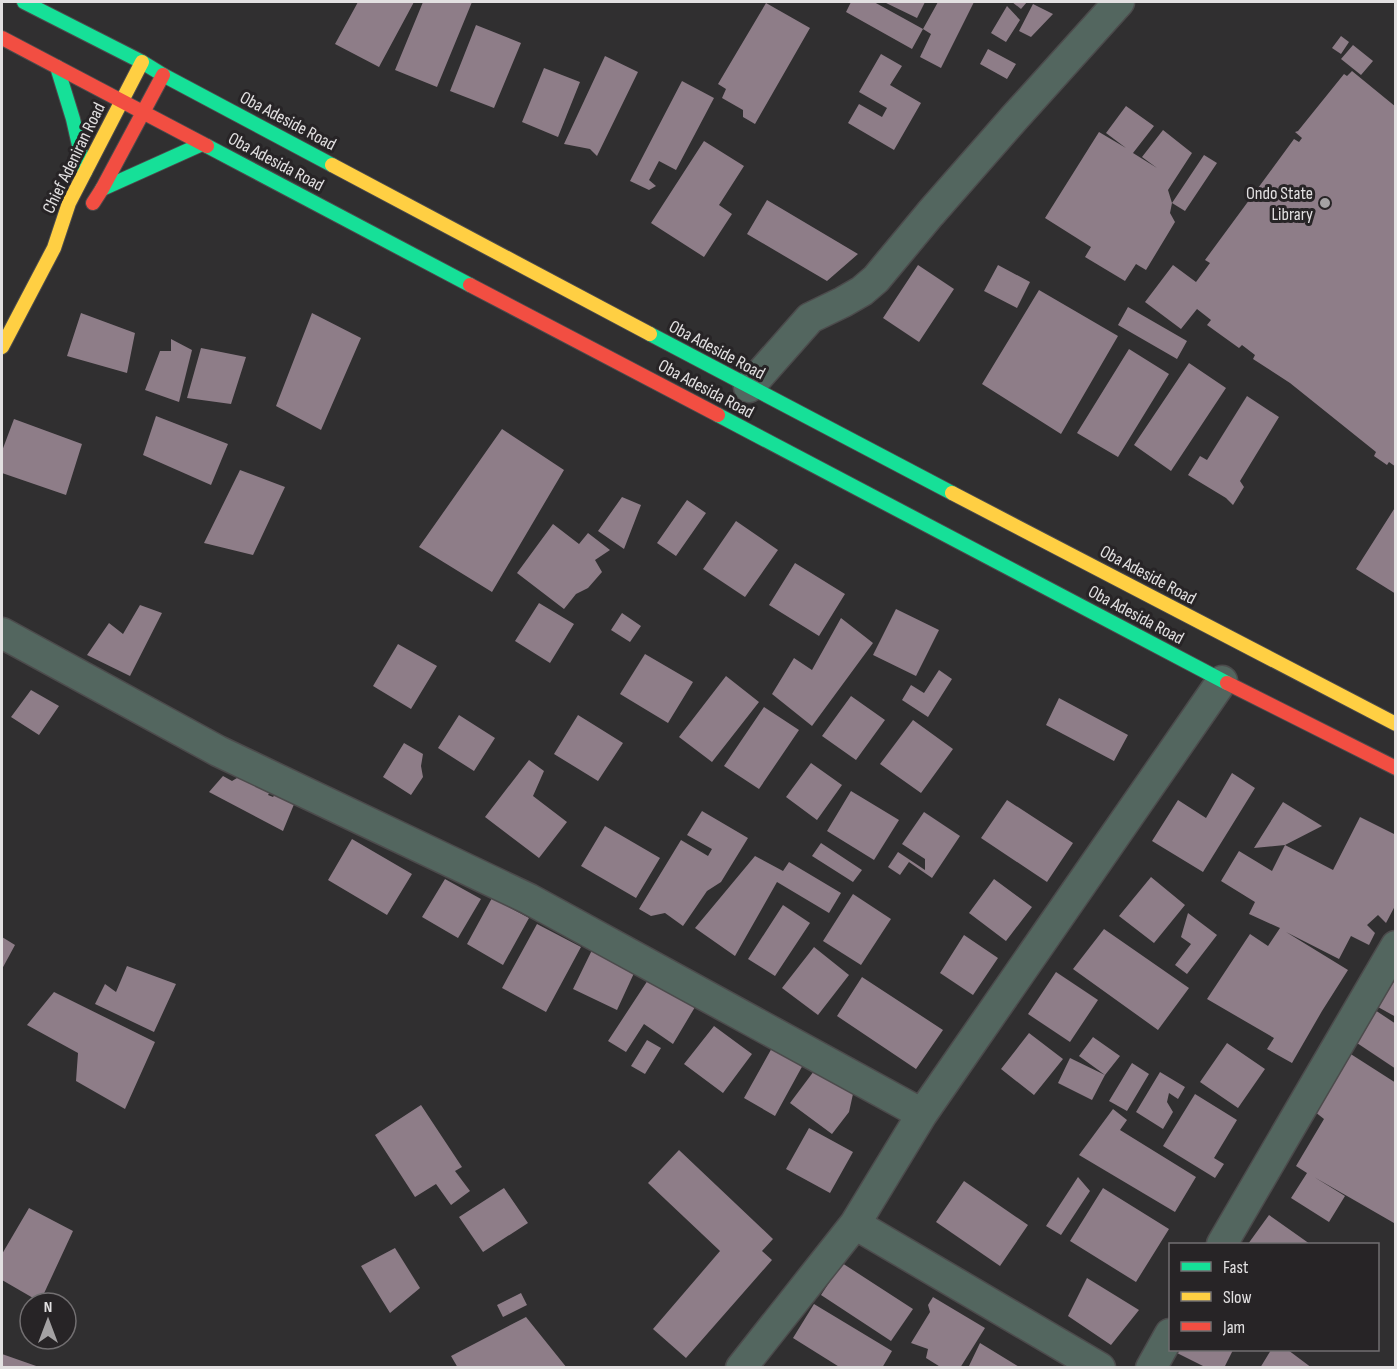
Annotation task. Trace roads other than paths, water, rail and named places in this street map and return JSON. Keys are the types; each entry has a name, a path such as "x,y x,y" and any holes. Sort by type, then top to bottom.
{"main road":[{"name":"Oba Adeside Road","path":"24,2 142,62 625,327 749,387 1395,724"},
{"name":"Oba Adesida Road","path":"2,38 142,113 610,353 1222,681 1395,768"},
{"name":"Chief Adeniran Road","path":"54,248 69,203 142,62"},
{"path":"57,67 68,98 85,172"},
{"name":"Chief Adeniran Road","path":"54,248 81,219 102,189 163,75"},
{"path":"102,189 202,144"},
{"path":"2,346 54,248"}],"street":[{"path":"749,387 810,318 862,291 876,279 945,196 1119,2"},
{"path":"2,633 218,750 529,899 922,1114"},
{"path":"741,1368 855,1224 922,1114 1222,681"},
{"path":"1223,1243 1395,946"},
{"path":"855,1224 1100,1368"},
{"path":"1151,1368 1169,1336"}],"place":[{"name":"Ondo State Library","path":"1325,203"}]}
